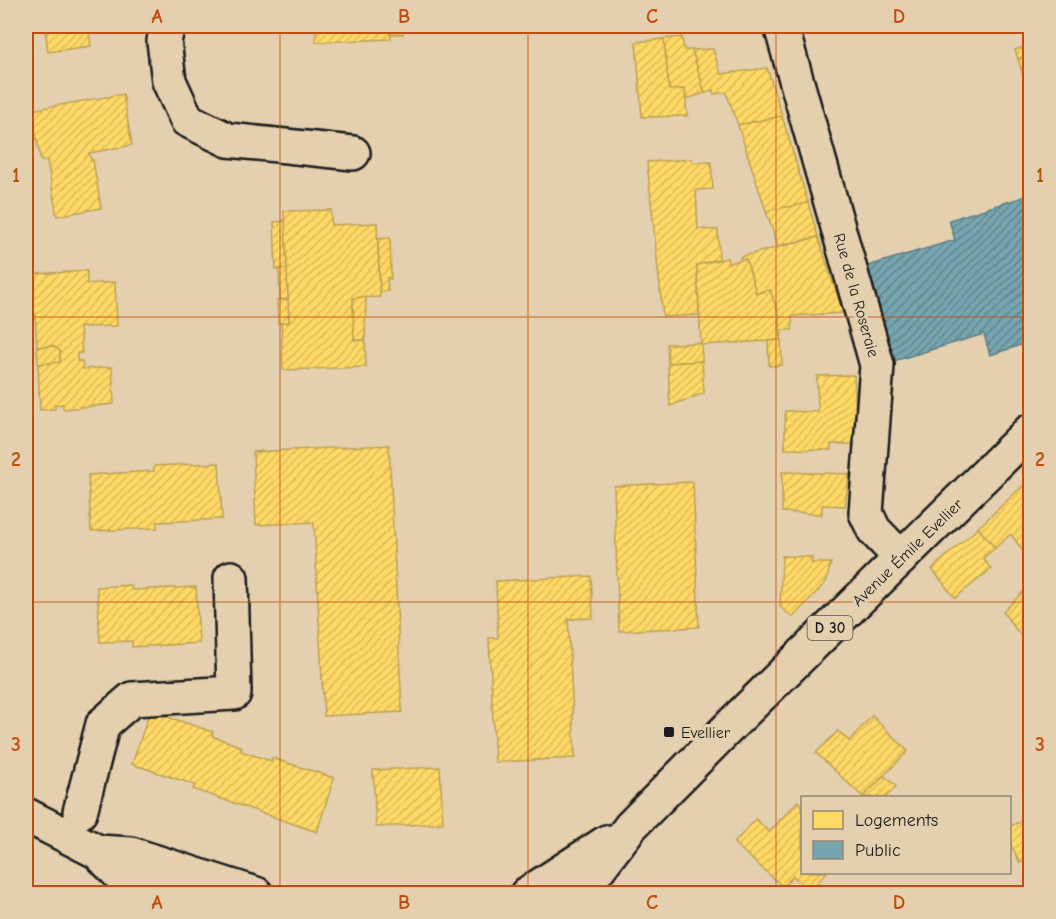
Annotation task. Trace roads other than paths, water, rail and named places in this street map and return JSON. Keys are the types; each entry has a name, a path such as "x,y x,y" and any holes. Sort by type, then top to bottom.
{"street":[{"path":"168,26 164,41 170,81 187,120 228,140 353,153"},
{"name":"Rue de la Roseraie","path":"781,26 877,365 866,513 874,530 901,558"},
{"name":"Avenue Émile Evellier","path":"579,894 631,826 1030,431"},
{"path":"80,812 103,724 132,699 234,693 231,578"},
{"path":"26,815 98,852 122,876 162,894"},
{"name":"Avenue Émile Evellier","path":"527,894 631,826"},
{"path":"98,852 131,854 256,894"}],"place":[{"name":"Evellier","path":"669,732"}]}
